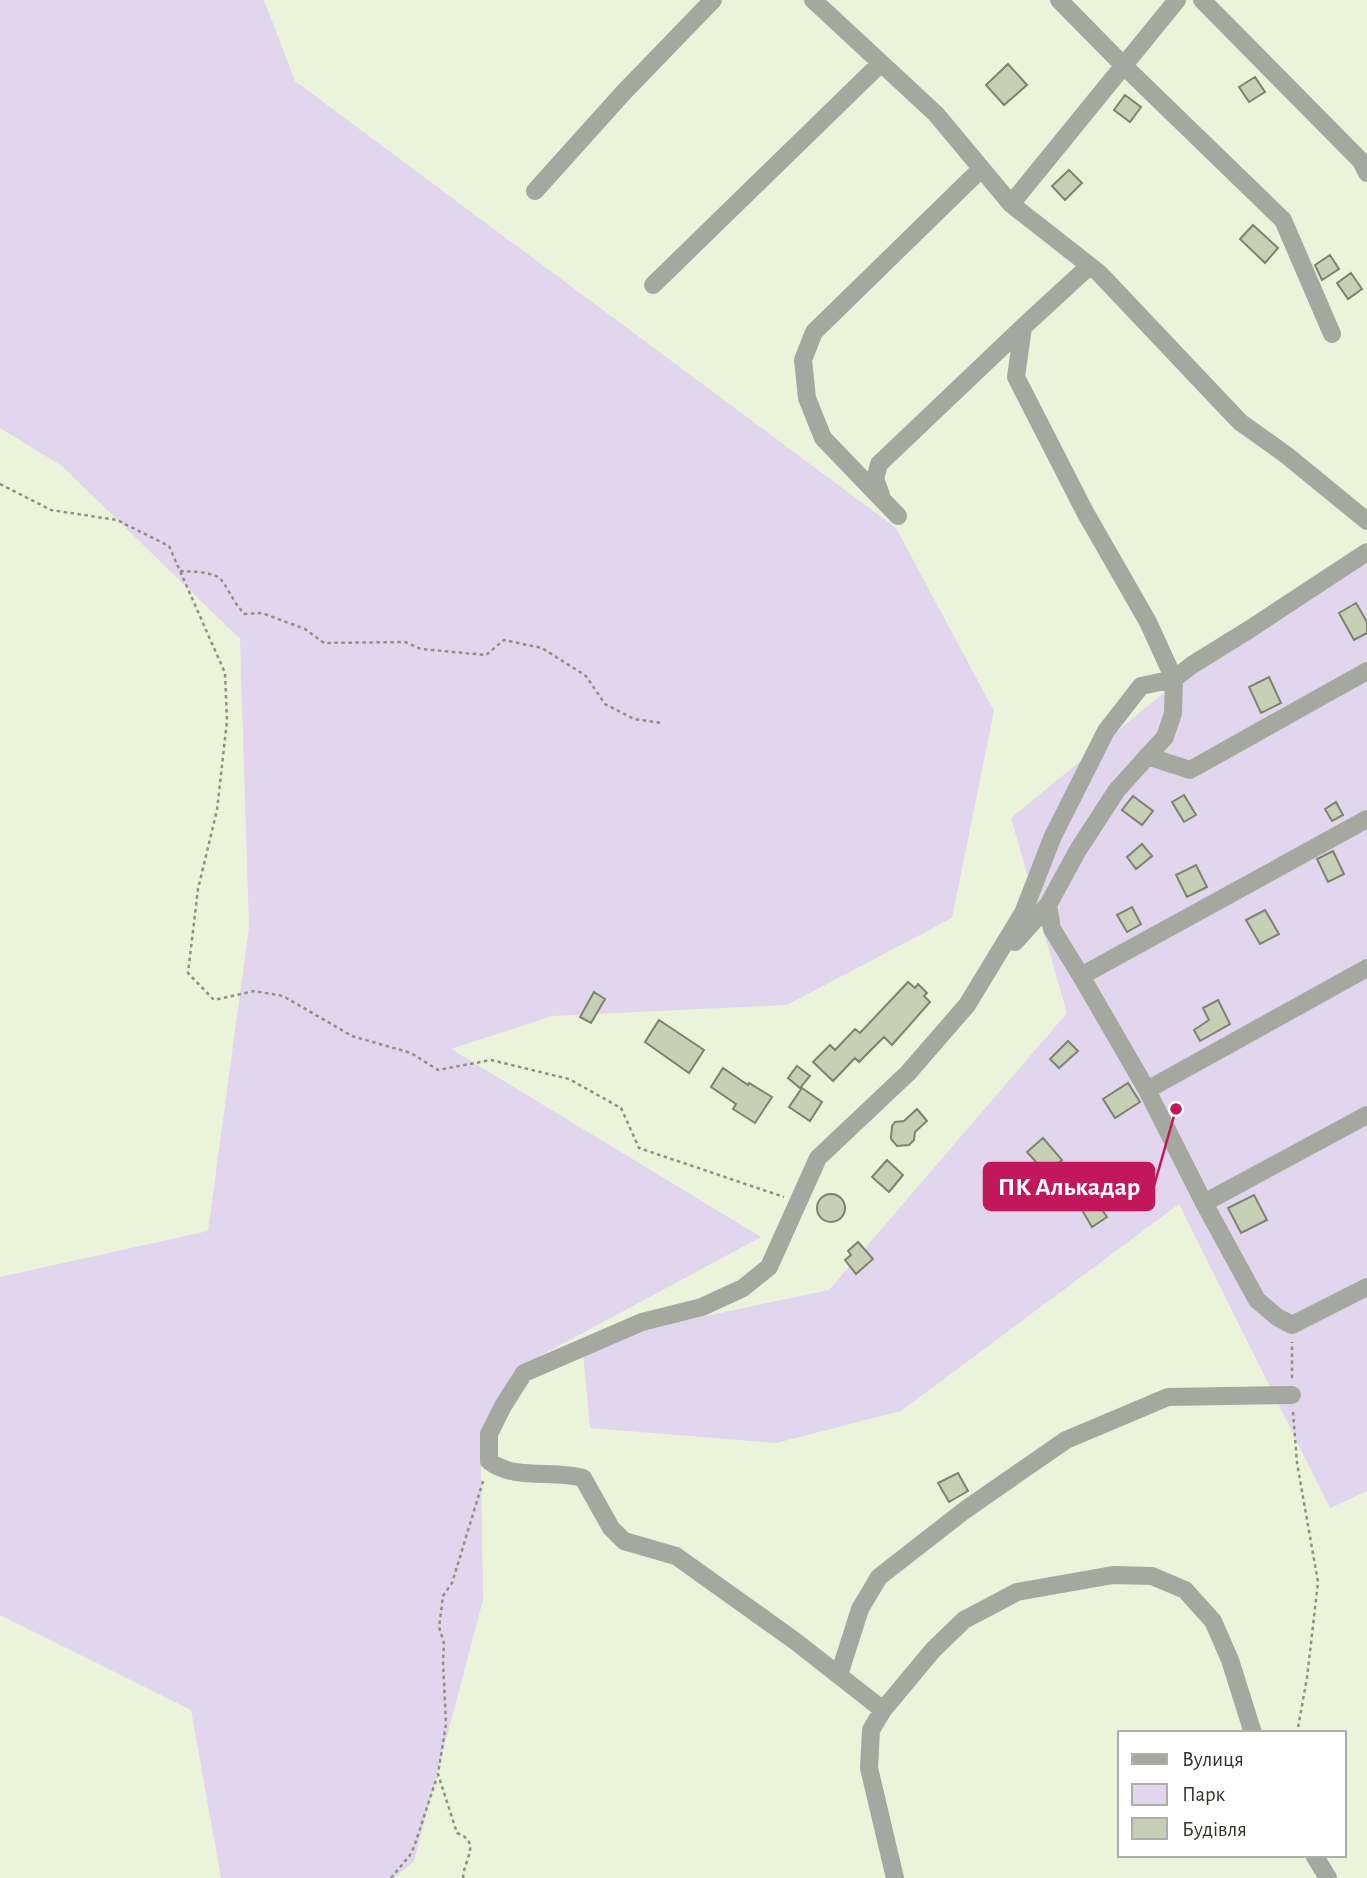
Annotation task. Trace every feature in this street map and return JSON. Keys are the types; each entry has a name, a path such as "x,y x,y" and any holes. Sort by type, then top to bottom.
{"street":[{"path":"535,191 643,72 713,0"},
{"path":"813,0 936,114 1011,204 1099,273 1240,422 1285,454 1367,521"},
{"path":"1059,0 1283,220 1332,334"},
{"path":"1011,204 1177,0"},
{"path":"1202,0 1361,161 1367,173"},
{"path":"653,285 881,63"},
{"path":"898,516 823,438 807,398 803,360 814,332 981,169"},
{"path":"883,500 876,479 879,464 1086,270"},
{"path":"981,982 1048,905 1078,850 1117,790 1165,737 1173,713 1174,679 1148,622 1085,512 1016,377 1023,327"},
{"path":"883,1710 676,1556 624,1541 611,1528 583,1478 570,1474 542,1474 498,1468 489,1461 489,1434 524,1373 642,1322 702,1307 743,1288 769,1267 818,1158 908,1073 967,1005 1023,913 1053,836 1106,731 1141,686 1174,679 1367,552"},
{"path":"1147,756 1190,770 1367,671"},
{"path":"1081,975 1367,819"},
{"path":"1048,905 1052,929 1147,1090 1257,1300 1276,1317 1292,1325 1367,1287"},
{"path":"1147,1090 1367,968"},
{"path":"1204,1203 1367,1115"},
{"path":"839,1675 860,1609 879,1577 965,1510 1066,1440 1168,1397 1292,1395"},
{"path":"895,1878 869,1768 871,1730 883,1710 933,1650 964,1620 1017,1592 1113,1575 1152,1577 1185,1590 1213,1621 1230,1660 1252,1731"},
{"path":"1315,1857 1328,1878"}],"path":[{"path":"0,484 51,510 117,520 169,546 225,673 227,722 217,810 198,889 188,973 214,1000 254,991 283,996 352,1036 411,1053 438,1070 492,1060 569,1079 621,1108 639,1148 797,1201"},
{"path":"180,571 211,572 223,579 244,614 262,613 305,629 324,643 405,642 421,649 486,655 504,640 542,648 586,676 606,704 634,719 662,723"},
{"path":"1292,1325 1292,1395 1297,1463 1318,1582 1307,1678 1297,1731"},
{"path":"391,1878 414,1847 438,1774 446,1724 444,1643 439,1627 443,1596 452,1583 489,1461"},
{"path":"438,1774 457,1833 466,1836 470,1841 471,1851 464,1867 463,1878"}],"green space":[{"path":"0,0 264,0 295,81 896,528 994,711 952,918 787,1005 552,1016 451,1049 761,1237 540,1356 481,1464 483,1600 414,1861 394,1878 221,1878 191,1710 0,1615 0,1277 208,1231 249,927 240,639 62,466 0,428"},
{"path":"1367,563 1367,1491 1330,1508 1179,1204 901,1411 776,1443 590,1428 582,1342 829,1290 1067,1013 1011,818 1242,629"}],"building":[{"path":"1008,64 1027,85 1004,105 986,85"},
{"path":"1255,77 1265,92 1249,102 1239,87"},
{"path":"1125,95 1141,107 1130,122 1114,110"},
{"path":"1069,170 1082,183 1065,200 1052,186"},
{"path":"1253,225 1278,248 1265,263 1240,239"},
{"path":"1330,255 1339,269 1322,280 1315,265"},
{"path":"1351,273 1362,289 1348,299 1337,283"},
{"path":"1356,603 1367,622 1367,633 1354,640 1339,613"},
{"path":"1269,677 1281,703 1261,713 1249,687"},
{"path":"1184,795 1196,815 1184,822 1172,802"},
{"path":"1133,796 1153,811 1142,825 1122,810"},
{"path":"1336,802 1343,815 1332,821 1325,809"},
{"path":"1142,844 1152,856 1136,869 1127,857"},
{"path":"1333,851 1344,874 1328,882 1317,859"},
{"path":"1196,865 1207,887 1187,897 1176,875"},
{"path":"1132,907 1141,924 1127,932 1117,915"},
{"path":"1265,910 1279,934 1260,944 1246,920"},
{"path":"908,982 915,988 918,984 927,993 924,996 930,1002 892,1045 884,1037 859,1062 855,1058 833,1081 813,1062 830,1045 835,1050 855,1029 860,1033"},
{"path":"594,992 605,999 591,1023 580,1017"},
{"path":"1218,1000 1230,1024 1200,1041 1194,1030 1209,1020 1203,1008"},
{"path":"659,1020 704,1050 689,1073 645,1042"},
{"path":"1068,1041 1078,1051 1059,1068 1050,1059"},
{"path":"797,1066 810,1076 800,1088 788,1078"},
{"path":"723,1068 772,1097 755,1123 733,1109 736,1104 711,1087"},
{"path":"1128,1083 1140,1102 1115,1118 1103,1099"},
{"path":"802,1088 822,1102 810,1121 789,1107"},
{"path":"917,1109 927,1121 915,1132 914,1140 909,1145 897,1146 891,1139 892,1126 895,1122 904,1121"},
{"path":"1043,1138 1062,1160 1046,1173 1027,1152"},
{"path":"887,1160 903,1175 889,1192 872,1177"},
{"path":"831,1194 841,1198 845,1208 841,1218 831,1222 821,1218 817,1208 821,1198"},
{"path":"1254,1195 1267,1220 1241,1233 1228,1208"},
{"path":"1096,1201 1107,1217 1092,1227 1082,1210"},
{"path":"858,1242 873,1259 856,1274 845,1260 851,1255 848,1251"},
{"path":"958,1473 968,1491 949,1502 938,1483"}],"place":[{"name":"ПК Алькадар","path":"1176,1109"}]}
